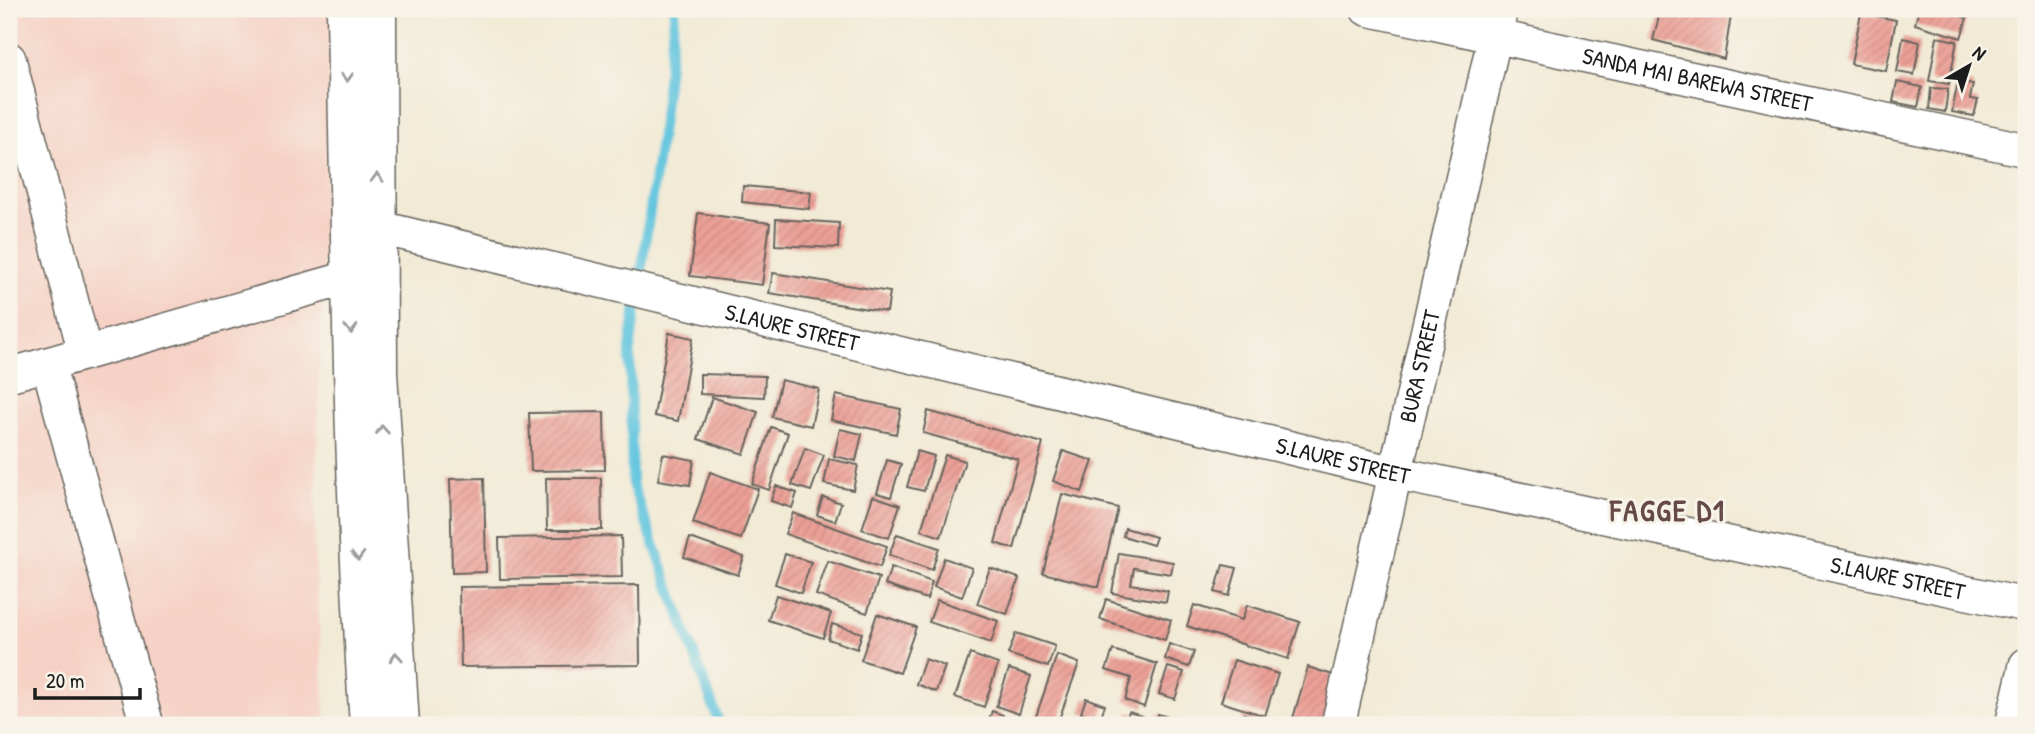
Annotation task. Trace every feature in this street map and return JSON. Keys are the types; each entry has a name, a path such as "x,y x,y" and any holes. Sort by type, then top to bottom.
{"main road":[{"path":"346,9 359,570 369,725"},
{"path":"377,9 378,373 400,725"}],"street":[{"name":"SANDA MAI BAREWA STREET","path":"1367,9 1497,22 2026,150"},
{"name":"BURA STREET","path":"1338,725 1497,22"},
{"path":"9,59 85,353"},
{"name":"S.LAURE STREET","path":"377,227 1394,473 2026,605"},
{"path":"9,375 351,277"},
{"path":"48,364 148,725"},
{"path":"2012,725 2026,665"}],"shaded area":[{"path":"9,9 331,9 314,545 326,725 9,725"}],"building":[{"path":"1661,9 1732,9 1724,59 1653,40"},
{"path":"1919,9 1938,9 1967,18 1961,38 1915,24"},
{"path":"1861,13 1896,20 1886,71 1851,64"},
{"path":"1937,37 1957,41 1949,84 1929,81"},
{"path":"1903,38 1920,42 1914,75 1897,72"},
{"path":"1958,81 1973,84 1970,99 1978,100 1974,116 1952,112"},
{"path":"1897,82 1922,87 1918,107 1893,102"},
{"path":"1931,88 1948,89 1945,112 1929,109"},
{"path":"743,186 811,192 809,209 742,202"},
{"path":"698,213 770,223 762,285 690,276"},
{"path":"776,219 839,223 838,248 775,245"},
{"path":"773,273 890,292 887,312 769,293"},
{"path":"669,333 693,338 678,421 654,416"},
{"path":"700,374 765,376 764,397 700,394"},
{"path":"781,380 819,389 811,426 772,417"},
{"path":"836,395 901,409 896,434 831,420"},
{"path":"712,397 758,412 744,454 698,439"},
{"path":"928,411 1043,443 1014,549 995,543 1018,459 923,433"},
{"path":"604,412 605,470 531,471 529,413"},
{"path":"771,427 788,433 769,490 752,484"},
{"path":"840,429 862,434 856,461 834,456"},
{"path":"805,448 824,455 811,491 792,485"},
{"path":"917,451 934,456 924,491 907,487"},
{"path":"1063,451 1093,461 1082,492 1053,481"},
{"path":"663,454 694,460 690,485 658,480"},
{"path":"945,455 965,461 941,537 921,530"},
{"path":"829,459 858,465 853,490 824,484"},
{"path":"887,460 901,464 891,497 877,493"},
{"path":"710,472 758,489 741,539 693,523"},
{"path":"484,478 486,572 452,573 450,479"},
{"path":"546,478 601,478 602,530 547,530"},
{"path":"776,486 797,493 792,508 771,501"},
{"path":"1062,494 1118,508 1099,587 1043,573"},
{"path":"873,496 900,505 889,538 862,529"},
{"path":"823,497 841,503 835,521 817,515"},
{"path":"793,513 887,546 880,567 785,534"},
{"path":"1125,528 1156,537 1153,545 1123,536"},
{"path":"897,534 939,548 932,570 889,555"},
{"path":"621,536 622,577 500,579 499,538"},
{"path":"690,538 744,557 738,575 684,557"},
{"path":"1119,553 1173,562 1171,574 1134,568 1131,584 1168,591 1166,602 1112,593"},
{"path":"785,554 811,562 801,593 775,584"},
{"path":"944,558 972,568 962,597 934,587"},
{"path":"828,561 879,578 867,613 816,595"},
{"path":"1223,565 1237,568 1229,596 1215,592"},
{"path":"891,567 932,582 927,599 885,585"},
{"path":"990,568 1019,578 1007,614 977,604"},
{"path":"639,585 640,665 461,667 459,587"},
{"path":"776,595 831,613 823,638 768,620"},
{"path":"1106,599 1171,620 1165,640 1100,619"},
{"path":"937,600 998,621 991,643 929,622"},
{"path":"1194,605 1242,620 1247,605 1300,622 1288,659 1187,626"},
{"path":"877,614 916,627 900,673 861,660"},
{"path":"832,624 862,633 857,649 828,639"},
{"path":"1016,633 1055,646 1048,667 1008,654"},
{"path":"1169,644 1194,652 1189,667 1165,659"},
{"path":"1113,650 1157,664 1144,707 1125,700 1131,678 1106,670"},
{"path":"970,654 998,664 984,707 955,697"},
{"path":"1057,655 1079,663 1057,725 1033,725"},
{"path":"925,659 945,666 936,692 916,684"},
{"path":"1234,660 1278,674 1265,716 1221,702"},
{"path":"1168,667 1184,672 1175,699 1159,694"},
{"path":"1308,667 1339,677 1325,725 1291,725"},
{"path":"1009,669 1031,676 1019,714 996,706"},
{"path":"1086,698 1105,705 1100,719 1081,713"},
{"path":"992,711 1003,715 1000,725 987,725"},
{"path":"1129,712 1147,718 1145,725 1104,725 1106,717 1125,724"},
{"path":"1158,714 1182,722 1181,725 1155,725"},
{"path":"1244,714 1266,721 1265,725 1240,725"}],"waterway":[{"path":"675,9 662,127 630,349 632,484 720,725"}],"district":[{"name":"FAGGE D1","path":"1668,511"}]}
